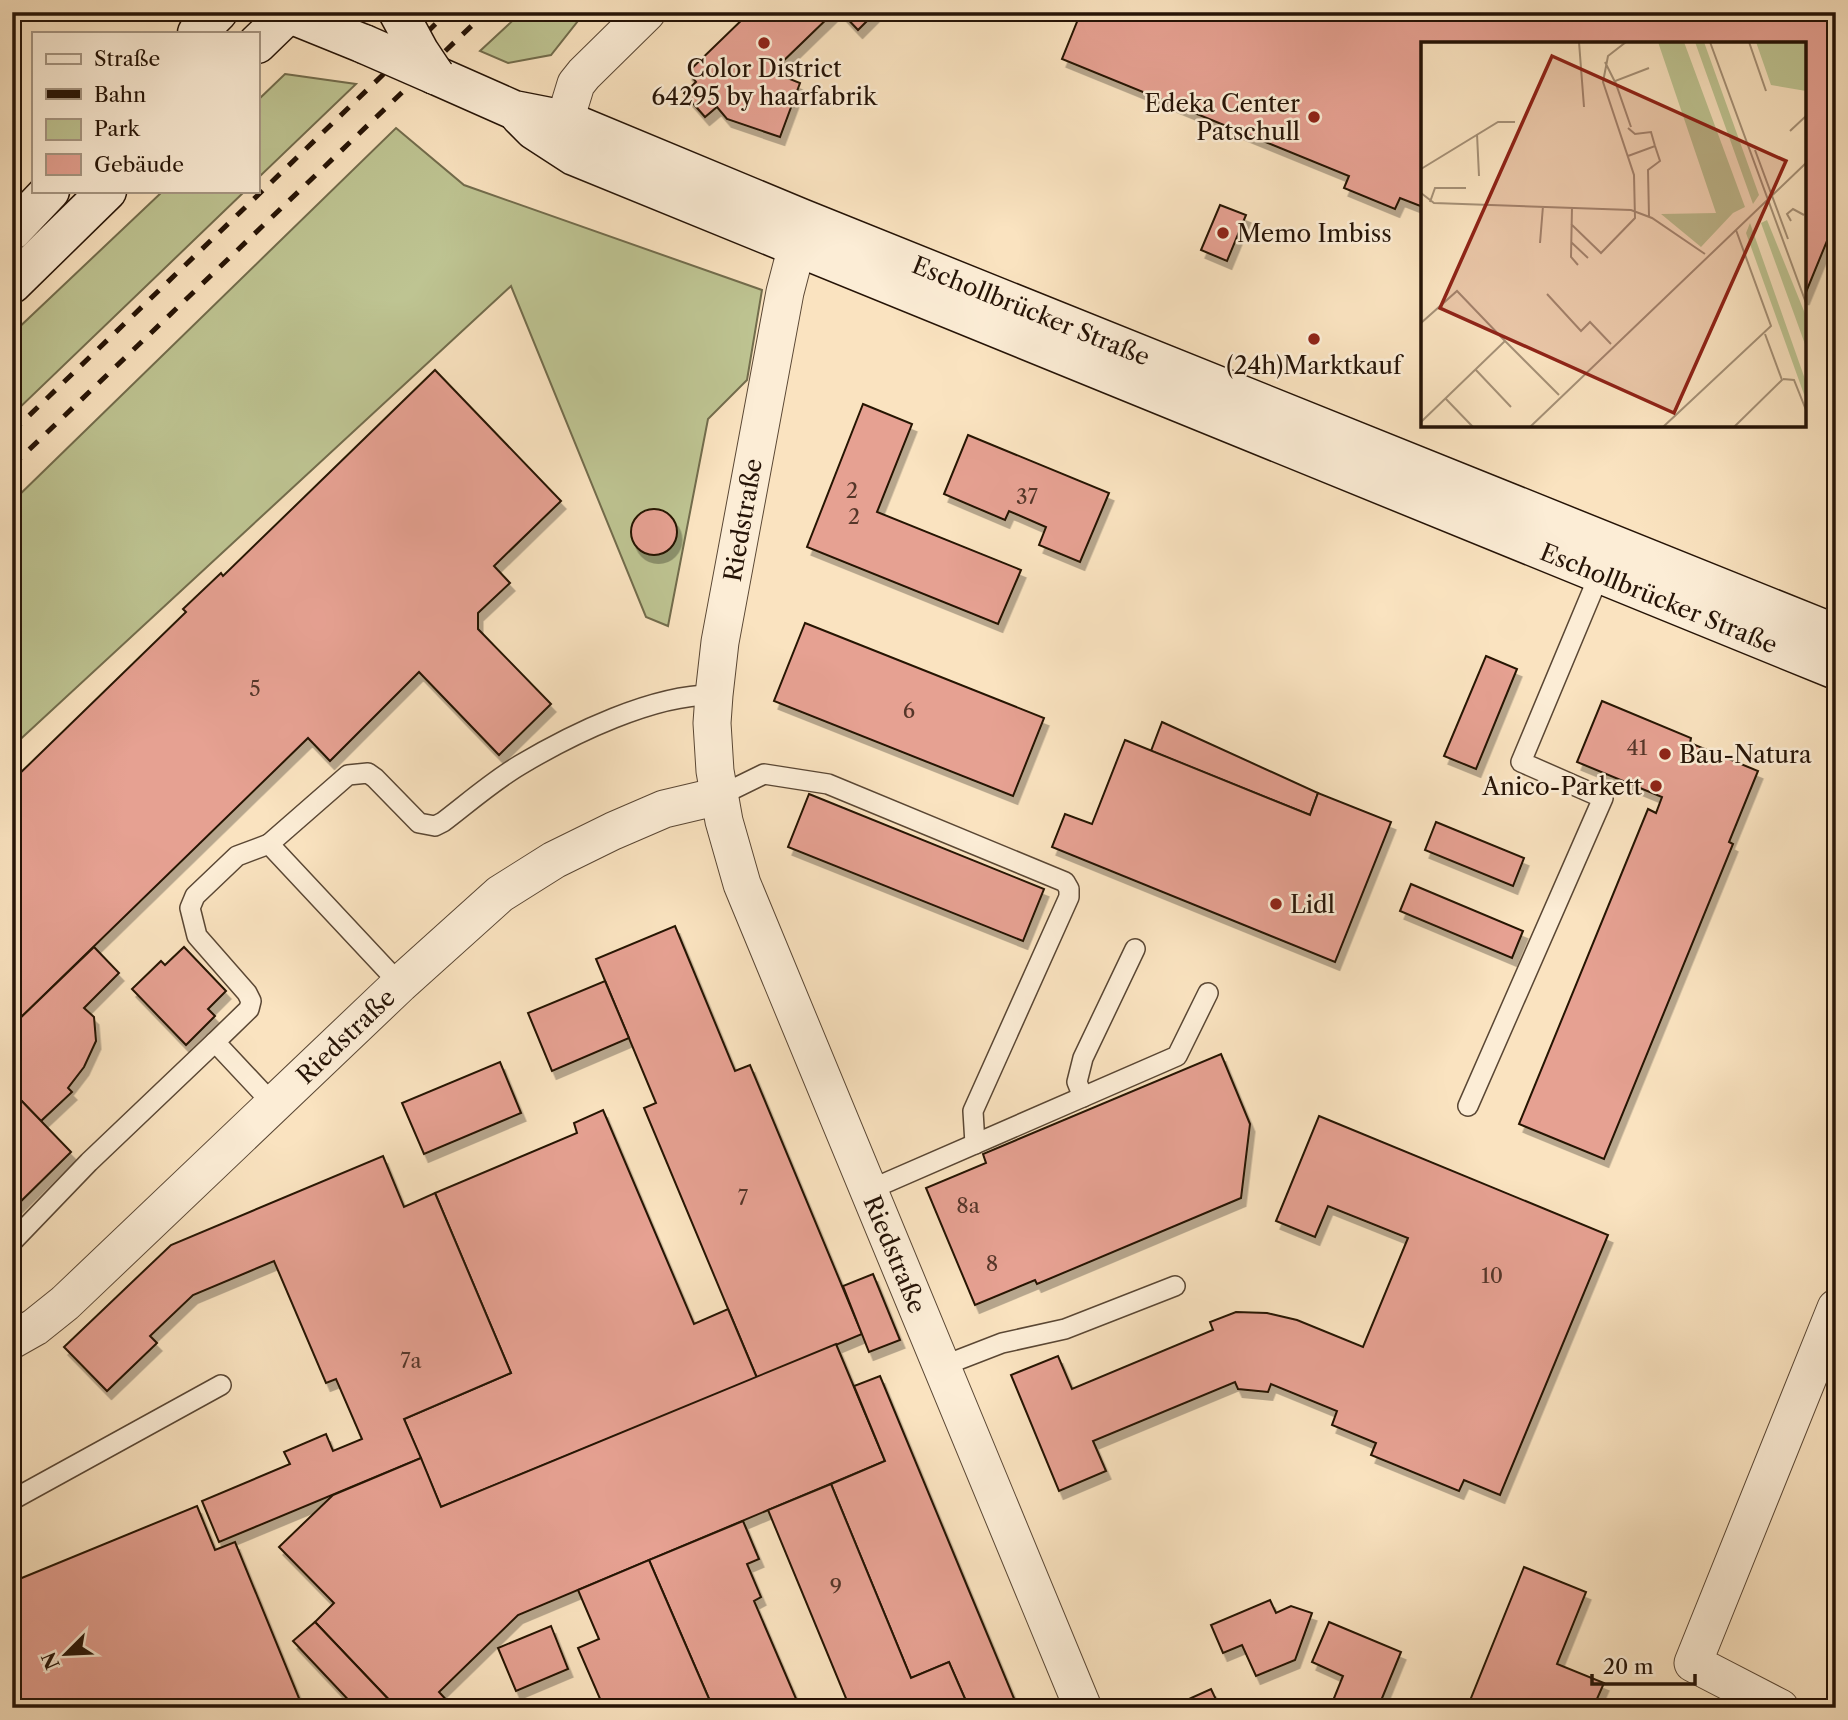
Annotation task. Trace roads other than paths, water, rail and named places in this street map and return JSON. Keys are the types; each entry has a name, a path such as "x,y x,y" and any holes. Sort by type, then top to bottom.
{"main road":[{"path":"198,32 218,12"},
{"path":"398,12 419,51 444,79"},
{"path":"259,42 288,13"},
{"name":"Eschollbrücker Straße","path":"288,13 514,110 565,120 799,232"},
{"name":"Eschollbrücker Straße","path":"514,110 534,130 574,156 799,232 1606,558 1836,634"},
{"path":"12,231 49,192"},
{"path":"12,284 106,192"},
{"name":"Eschollbrücker Straße","path":"1606,558 1836,670"}],"street":[{"path":"565,120 576,84 647,12"},
{"name":"Riedstraße","path":"799,232 788,277 725,615 714,695 713,748 719,796 729,843 742,884 1083,1708"},
{"name":"Riedstraße","path":"12,1340 35,1327 65,1303 400,984 500,894 554,860 613,831 688,802 719,796"},
{"path":"1780,1708 1693,1663 1836,1308"}],"lane":[{"path":"1468,1106 1603,798 1521,762 1606,558"},
{"path":"12,1242 89,1161 249,1009 251,1002 247,993 197,936 190,908 195,896 237,856 269,844 348,775 368,773 419,823 435,826 519,765 588,731 679,697 714,695"},
{"path":"719,796 764,774 828,784 1065,882 1069,897 973,1111 975,1144"},
{"path":"269,844 400,984"},
{"path":"1083,1097 1077,1082 1083,1058 1135,949"},
{"path":"867,1191 1177,1056 1208,993"},
{"path":"215,1042 274,1105"},
{"path":"940,1367 1002,1343 1065,1329 1175,1286"},
{"path":"12,1500 221,1385"}],"railway":[{"path":"12,432 448,12"},
{"path":"12,466 486,12"}],"place":[{"name":"Color District 64295 by haarfabrik","path":"764,43"},
{"name":"Edeka Center Patschull","path":"1314,117"},
{"name":"Memo Imbiss","path":"1223,233"},
{"name":"(24h)Marktkauf","path":"1314,339"},
{"name":"Bau-Natura","path":"1665,754"},
{"name":"Anico-Parkett","path":"1656,786"},
{"name":"Lidl","path":"1276,904"}]}
